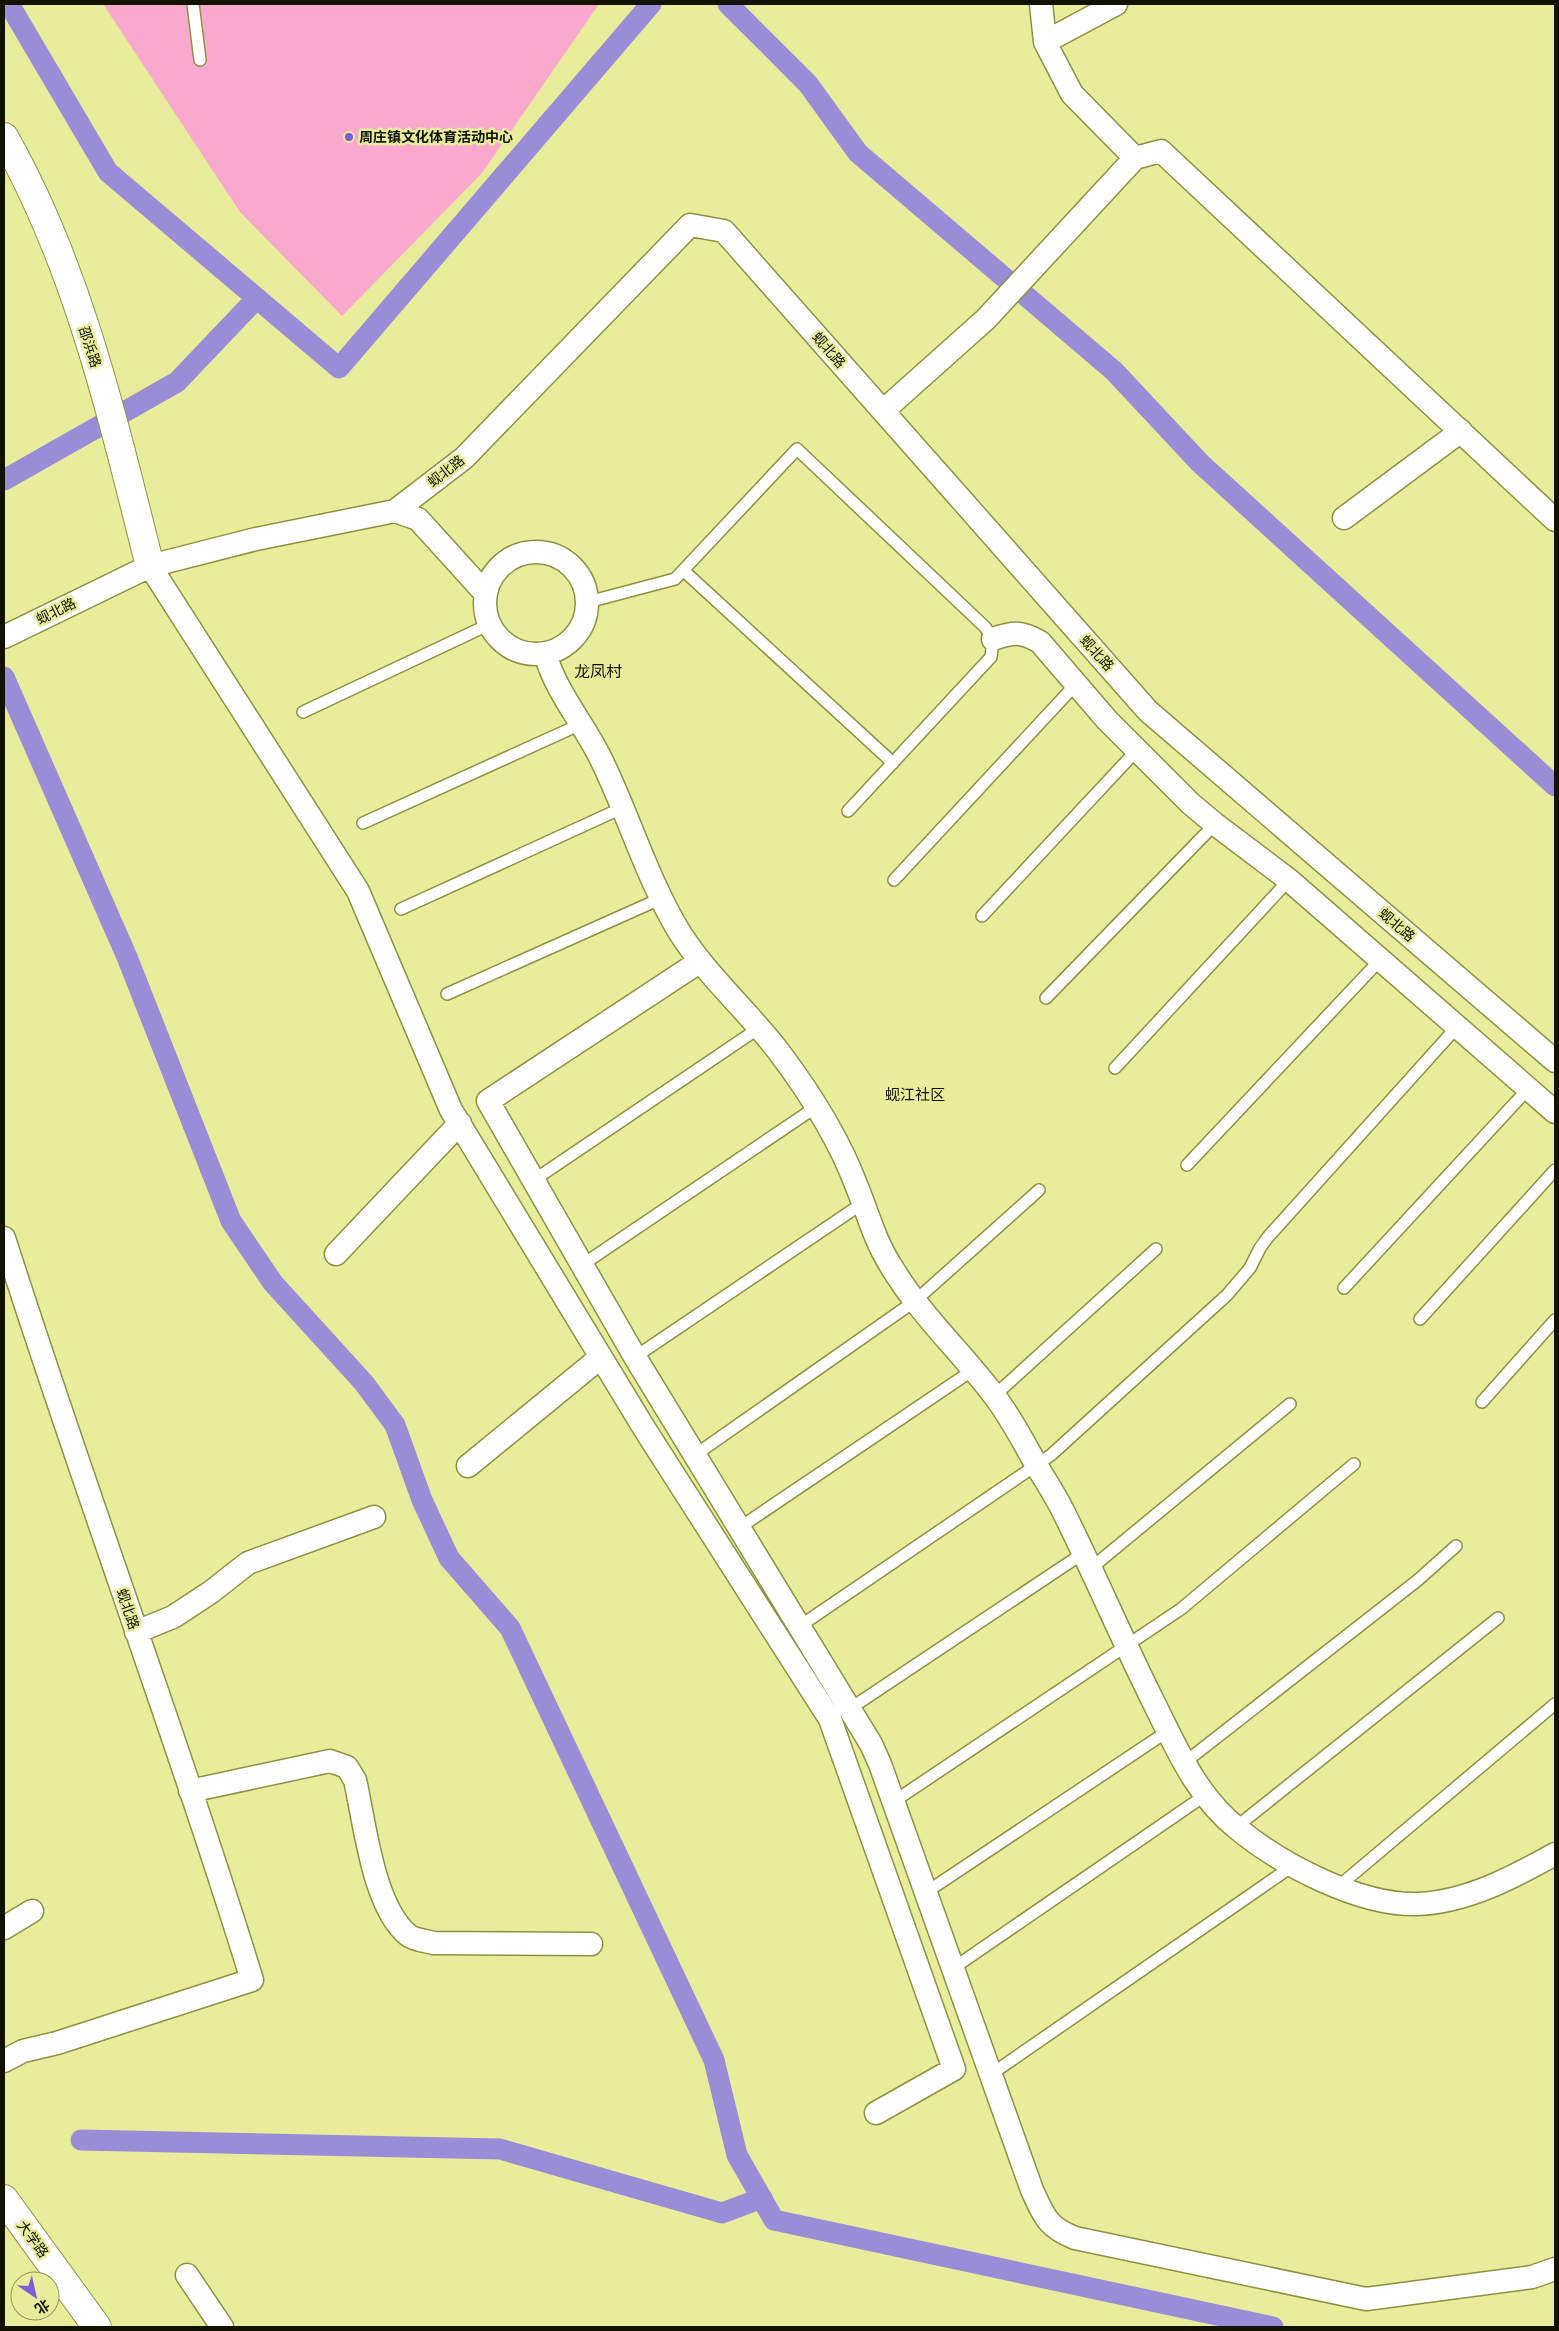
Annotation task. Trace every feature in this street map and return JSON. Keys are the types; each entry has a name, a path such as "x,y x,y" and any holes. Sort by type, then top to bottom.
{"street":[{"path":"1041,4 1045,42 1072,94 1135,158"},
{"path":"1045,42 1116,4"},
{"name":"邵浜路","path":"4,137 44,214 63,260 106,398 150,566"},
{"path":"883,411 986,319 1135,158 1160,151 1555,520"},
{"name":"蚬北路","path":"5,637 150,566 256,539 395,511 464,458 690,225 724,231 1148,711 1555,1061"},
{"path":"1344,518 1460,431"},
{"path":"395,511 418,519 486,594"},
{"path":"530,552 551,554 570,564 583,581 588,602 584,623 572,641 554,652 532,655 512,649 495,635 486,616 486,594 494,574 510,560 530,552"},
{"path":"150,566 358,891 451,1110 644,1428 830,1719 954,2069 876,2113"},
{"path":"993,639 1008,634 1026,634 1040,642 1108,720 1215,824 1289,880 1456,1028 1555,1112"},
{"path":"545,653 550,672 602,760 676,927 699,962 780,1054 816,1107 837,1142 881,1251 915,1301 994,1396 1020,1434 1064,1512 1184,1763 1204,1796 1218,1813 1235,1828 1291,1867 1375,1899 1416,1904 1440,1901 1484,1888 1511,1878 1555,1854"},
{"path":"699,962 488,1101 635,1357 738,1528 851,1708 874,1750 990,2075 1045,2217 1057,2231 1075,2238 1366,2299 1532,2277 1555,2269"},
{"path":"336,1254 460,1124"},
{"name":"蚬北路","path":"4,1238 49,1380 190,1791 252,1980 57,2043 23,2051 4,2061"},
{"path":"468,1466 601,1356"},
{"path":"136,1632 173,1617 211,1592 248,1564 374,1517"},
{"path":"190,1791 330,1761 347,1767 355,1780 379,1889 397,1924 410,1937 434,1943 591,1944"},
{"path":"4,1928 32,1911"},
{"name":"大学路","path":"4,2199 97,2327"},
{"path":"187,2275 222,2327"}],"lane":[{"path":"193,4 200,60"},
{"path":"588,602 675,579 797,449 985,627 993,639 991,657 848,811"},
{"path":"684,571 893,763"},
{"path":"303,712 490,624"},
{"path":"894,880 1077,683"},
{"path":"363,823 581,724"},
{"path":"982,916 1137,750"},
{"path":"401,909 622,808"},
{"path":"1046,998 1215,824"},
{"path":"1115,1068 1289,880"},
{"path":"447,994 662,898"},
{"path":"1187,1165 1380,960"},
{"path":"534,1180 759,1028"},
{"path":"800,1626 1051,1455 1227,1295 1250,1268 1268,1237 1456,1028"},
{"path":"1344,1288 1528,1089"},
{"path":"582,1265 816,1107"},
{"path":"1420,1319 1555,1170"},
{"path":"695,1455 915,1301 1039,1190"},
{"path":"635,1357 863,1203"},
{"path":"994,1396 1156,1249"},
{"path":"1482,1402 1555,1320"},
{"path":"738,1528 973,1370"},
{"path":"851,1708 1086,1561 1290,1404"},
{"path":"893,1802 1181,1609 1354,1464"},
{"path":"1184,1763 1418,1580 1456,1546"},
{"path":"1235,1828 1498,1618"},
{"path":"1339,1886 1555,1704"},
{"path":"925,1893 1168,1731"},
{"path":"952,1969 1204,1796"},
{"path":"990,2075 1291,1867"}],"shaded area":[{"name":"周庄镇文化体育活动中心","path":"103,4 599,4 482,173 342,316 240,212"}],"waterway":[{"path":"9,4 108,172 339,368 651,4"},
{"path":"728,4 808,84 858,153 1114,371 1200,463 1555,786"},
{"path":"4,480 177,382 257,298"},
{"path":"4,677 127,957 231,1221 273,1283 364,1383 395,1425 422,1500 449,1558 510,1628 714,2060 737,2155 774,2220 1273,2327"},
{"path":"81,2140 500,2149 722,2213 762,2198"}],"place":[{"name":"周庄镇文化体育活动中心","path":"349,137"}],"district":[{"name":"龙凤村","path":"598,671"},
{"name":"蚬江社区","path":"915,1095"}]}
